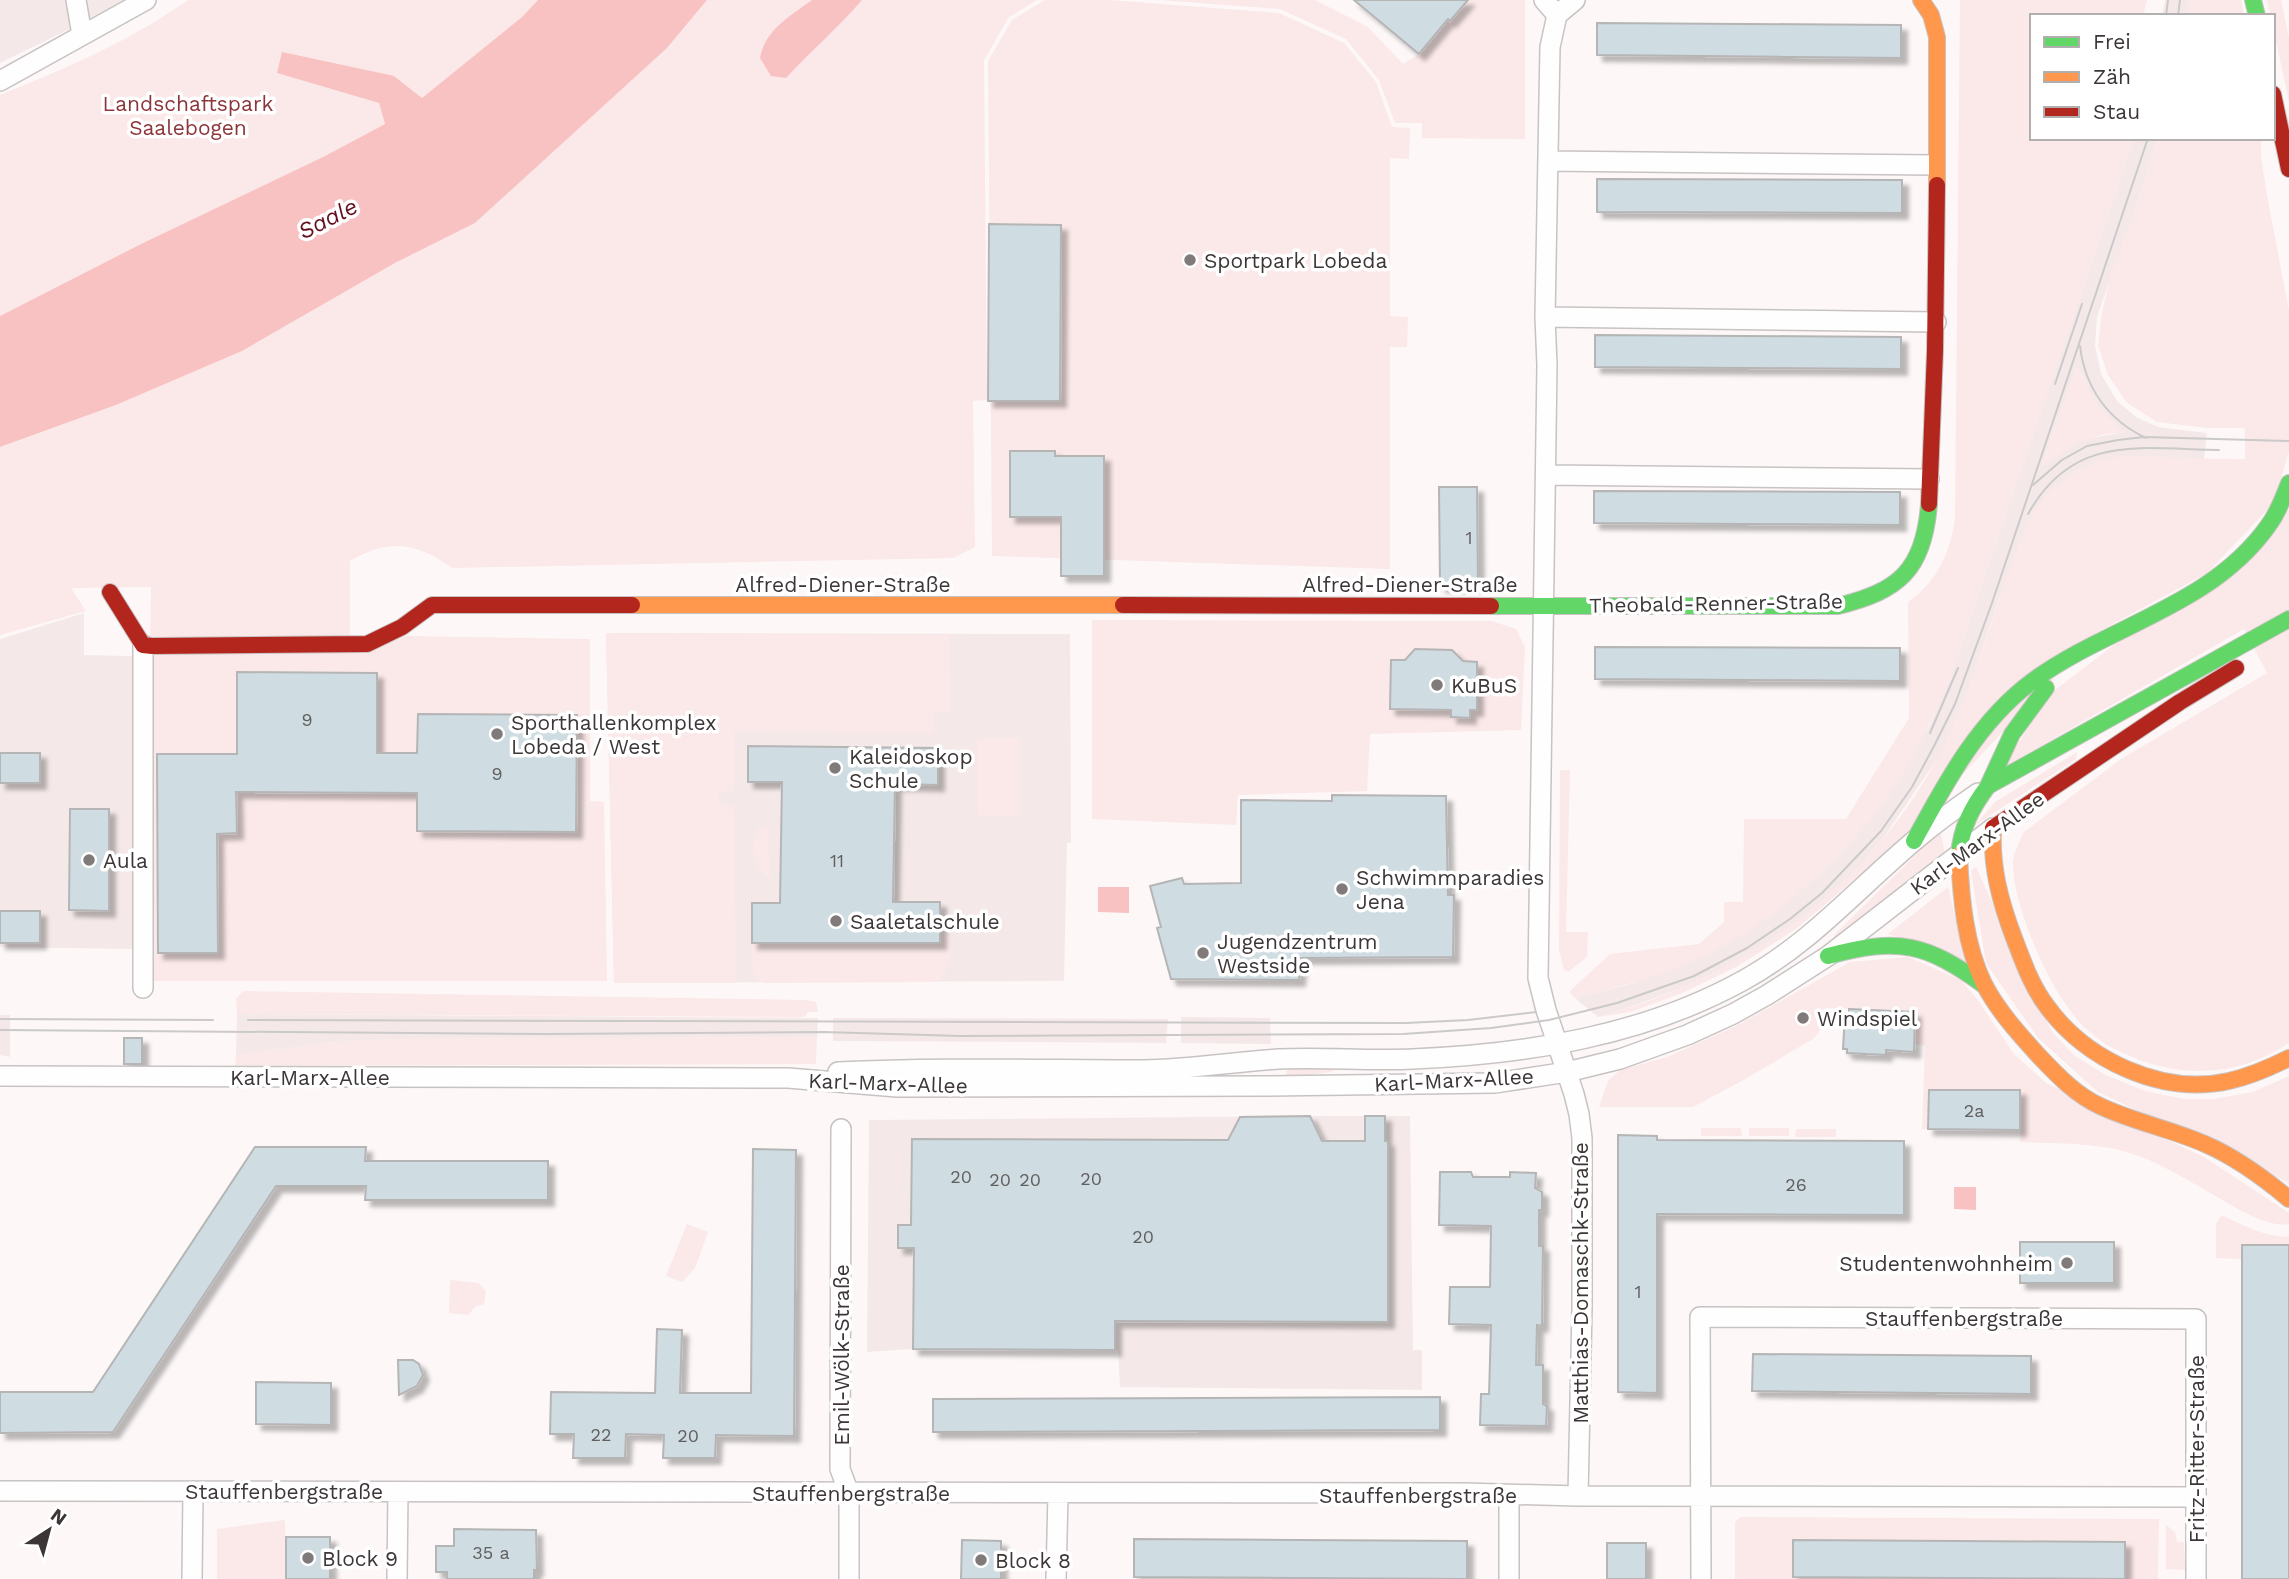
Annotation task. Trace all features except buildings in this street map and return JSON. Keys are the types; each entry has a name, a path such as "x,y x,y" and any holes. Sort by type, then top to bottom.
{"main road":[{"name":"Theobald-Renner-Straße","path":"1544,604 1838,606 1873,597 1899,583 1922,546 1928,517 1936,386 1937,37 1931,15 1921,0"},
{"path":"2275,103 2289,169"},
{"path":"1914,841 1953,769 1978,734 2004,705 2065,658 2221,575 2247,552 2269,526 2289,483"},
{"path":"110,592 148,645"},
{"name":"Alfred-Diener-Straße","path":"148,645 367,644 402,627 432,605 1544,604"},
{"name":"Karl-Marx-Allee","path":"1988,786 2289,619"},
{"path":"2105,638 2045,689 2025,712 2002,751 1988,786 1966,818 1959,841 1959,855 1969,935 1975,960 1985,986 2009,1021 2054,1071 2083,1097 2114,1112 2207,1145 2289,1199"},
{"name":"Karl-Marx-Allee","path":"1993,828 2180,702 2249,661"},
{"path":"1993,828 1992,860 1995,882 2022,957 2049,1010 2069,1033 2120,1068 2156,1081 2197,1085 2230,1081 2289,1058"},
{"path":"1828,956 1862,946 1884,943 1908,945 1951,961 1985,986"}],"street":[{"path":"76,0 82,36"},
{"path":"0,81 146,0"},
{"path":"1544,0 1557,15"},
{"path":"1567,1072 1538,978 1550,47 1557,15 1575,0"},
{"path":"1548,161 1935,165"},
{"path":"1545,317 1936,322"},
{"path":"1546,475 1929,479"},
{"path":"143,988 148,645"},
{"name":"Karl-Marx-Allee","path":"788,1078 822,1073 899,1069 1147,1070 1280,1059 1412,1060 1493,1054 1558,1045 1665,1016 1745,979 1799,945 1914,841 1952,810 1988,786"},
{"name":"Karl-Marx-Allee","path":"0,1076 788,1078 897,1087 1495,1083 1567,1072 1620,1059 1710,1025 1767,995 1828,956 1993,828"},
{"name":"Matthias-Domaschk-Straße","path":"1567,1072 1579,1114 1582,1138 1578,1496"},
{"name":"Emil-Wölk-Straße","path":"841,1129 840,1469 849,1493 849,1579"},
{"name":"Stauffenbergstraße","path":"1701,1496 1700,1317 2196,1319"},
{"name":"Fritz-Ritter-Straße","path":"2196,1319 2196,1579"},
{"name":"Stauffenbergstraße","path":"0,1491 2196,1497"},
{"path":"192,1579 193,1491"},
{"path":"397,1579 398,1492"},
{"path":"1056,1579 1059,1494"},
{"path":"1509,1494 1509,1579"},
{"path":"1701,1496 1701,1579"}],"shaded area":[{"path":"0,0 123,0 0,63"},
{"path":"2165,0 2189,0 2187,14 2162,14"},
{"path":"2133,140 2157,140 2097,317 2095,345 2101,374 2117,401 2136,417 2158,427 2207,433 2204,459 2122,456 2080,469 2055,487 2037,508 2000,596 1969,689 1937,759 1882,840 1857,869 1814,909 1774,939 1736,962 1687,986 1598,1017 1575,998 1630,984 1688,963 1743,933 1795,896 1848,845 1883,804 1930,724 1950,678","holes":["2076,367 2079,368 2091,397 2113,424 2125,432 2090,438 2071,446 2042,466"]},
{"path":"84,613 84,655 131,656 134,660 133,949 0,947 0,639"},
{"path":"606,633 1070,634 1071,843 1067,843 1064,981 614,983"},
{"path":"237,1014 818,1018 817,1037 394,1039 321,1043 236,1056"},
{"path":"0,1015 10,1015 10,1057 0,1055"},
{"path":"1181,1017 1270,1018 1271,1044 1181,1043"},
{"path":"833,1018 1168,1019 1166,1043 833,1041"},
{"path":"1410,1116 1413,1350 1422,1350 1422,1390 1120,1387 1118,1350 913,1349 867,1352 869,1120"}],"green space":[{"name":"Landschaftspark Saalebogen","path":"188,0 538,0 522,17 422,98 394,76 277,73 379,103 385,124 0,316 0,95 97,53"},
{"path":"707,0 1037,0 1009,17 984,60 987,400 973,401 975,547 953,558 452,568 414,548 390,546 350,561 350,635 590,639 590,801 604,802 607,981 146,981 151,587 71,588 86,611 0,635 0,447 116,405 242,351 395,263 475,223 667,48"},
{"name":"Sportpark Lobeda","path":"1045,0 1109,0 1279,13 1344,43 1376,82 1392,127 1410,128 1409,159 1390,158 1390,316 1408,317 1407,347 1390,347 1390,569 992,556 988,61 1012,20"},
{"path":"1160,0 1315,0 1368,27 1403,64 1419,54 1447,21 1422,0 1525,0 1525,139 1422,138 1422,123 1395,123 1379,80 1346,39 1280,9"},
{"path":"1960,0 2147,0 2144,14 2030,14 2030,140 2133,140 1950,678 1911,759 1883,804 1843,852 1769,917 1715,951 1687,964 1646,979 1575,998 1569,992 1610,954 1699,944 1724,922 1724,902 1743,902 1744,819 1846,819 1909,718 1908,602 1927,585 1940,566 1950,544 1955,519"},
{"path":"2189,0 2241,0 2244,14 2187,14"},
{"path":"2267,0 2281,0 2289,38 2289,102 2275,36 2275,14 2270,14"},
{"path":"2157,140 2261,140 2266,190 2289,311 2289,451 2269,508 2207,573 2096,633 1899,842 1796,929 1738,966 1680,994 1630,1012 1598,1017 1661,996 1720,970 1775,937 1825,898 1870,854 1909,804 1943,748 1969,687 2023,534 2036,509 2055,487 2084,467 2119,457 2245,459 2245,428 2207,428 2157,422 2127,403 2108,375 2098,345 2102,312 2112,271"},
{"path":"2076,367 2079,367 2086,387 2097,404 2110,420 2127,433 2103,435 2082,442 2042,467"},
{"path":"2289,510 2289,1043 2234,1067 2196,1071 2157,1065 2101,1041 2081,1024 2063,1000 2041,960 2024,918 2015,884 2014,858 2024,832 2121,759 2267,673 2244,629 2002,768 2050,694"},
{"path":"1092,620 1492,621 1516,629 1525,647 1521,730 1370,734 1367,791 1238,795 1236,825 1092,819"},
{"path":"606,633 949,635 951,712 934,711 933,733 734,731 734,791 718,792 719,805 734,806 736,983 614,983"},
{"path":"977,738 1020,738 1020,816 978,816"},
{"path":"2077,752 2076,759 1974,826 1995,802"},
{"path":"1560,770 1570,770 1566,932 1588,932 1587,957 1568,972 1564,970 1559,950"},
{"path":"761,825 768,829 770,879 759,867 753,854 754,840"},
{"path":"1938,833 1941,834 1945,853 1942,859 1837,938 1833,936"},
{"path":"1976,867 2052,1032 2075,1056 2106,1075 2145,1091 2184,1099 2213,1099 2253,1092 2289,1076 2289,1183 2098,1092 2038,1038 1986,963 1971,871"},
{"path":"1948,887 1966,962 1888,934"},
{"path":"950,936 948,967 937,982 764,983 758,981 752,970 752,943 939,943 940,937"},
{"path":"1908,957 1961,980 2014,1054 2046,1083 2204,1157 2289,1213 2289,1224 2257,1218 2152,1161 2120,1150 2092,1145 2020,1142 2020,1090 1929,1090 1928,1129 1922,1129 1925,1046 1914,1044 1915,1012 1830,1008 1825,1024 1813,1039 1693,1107 1599,1107 1608,1081 1620,1070 1667,1057 1738,1025 1850,962"},
{"path":"243,991 806,1000 816,1002 818,1012 808,1012 805,1017 237,1014 236,999"},
{"path":"817,1037 816,1064 235,1066 236,1056 321,1043 394,1039"},
{"path":"1287,1065 1337,1068 1331,1072 1286,1078"},
{"path":"1701,1128 1741,1128 1742,1136 1701,1136"},
{"path":"1749,1128 1789,1128 1789,1136 1749,1136"},
{"path":"1796,1129 1836,1129 1836,1137 1795,1137"},
{"path":"2224,1216 2263,1233 2289,1237 2289,1245 2242,1246 2242,1259 2216,1258 2216,1224 2220,1217"},
{"path":"687,1224 708,1232 695,1268 682,1282 666,1276"},
{"path":"450,1280 478,1283 486,1291 484,1304 475,1307 468,1315 449,1313"},
{"path":"1741,1517 2159,1519 2158,1579 2125,1579 2125,1542 1793,1540 1793,1577 2088,1579 1735,1579 1735,1522"},
{"path":"285,1520 286,1579 217,1579 217,1529"},
{"path":"2166,1525 2175,1532 2177,1542 2184,1542 2185,1570 2166,1569"}],"water":[{"name":"Saale","path":"538,0 707,0 667,48 475,223 395,263 242,351 116,405 0,447 0,316 385,124 379,103 277,73 282,52 394,76 422,98 522,17"},
{"path":"812,0 862,0 786,78 771,76 760,58 767,39 787,18"},
{"path":"1098,887 1129,887 1129,913 1098,912"},
{"path":"1954,1187 1976,1187 1976,1210 1954,1209"}],"tram line":[{"path":"2166,14 2168,0"},
{"path":"2178,14 2180,0"},
{"path":"0,1030 545,1034 823,1032 961,1036 1403,1034 1491,1028 1549,1020 1617,1003 1694,976 1747,948 1822,893 1881,831 1912,787 1955,704 1992,603 2147,140"},
{"path":"2055,384 2082,304"},
{"path":"2080,346 2087,376 2101,401 2120,422 2146,438"},
{"path":"2033,485 2062,460 2087,446 2118,440 2144,437 2289,441"},
{"path":"2028,514 2046,488 2066,470 2087,458 2136,448 2219,450"},
{"path":"1930,733 1958,668"},
{"path":"248,1020 1406,1023 1468,1020 1536,1012"},
{"path":"0,1019 213,1020"}],"traffic: fast":[{"path":"2253,0 2256,14"},
{"path":"1914,841 1965,753 2014,696 2064,661 2189,595 2218,576 2245,553 2268,526 2289,483"},
{"path":"1491,606 1838,606 1877,593 1904,574 1921,546 1929,504"},
{"path":"1959,855 1968,818 1988,786 2289,619"},
{"path":"1988,786 2012,734 2046,688"},
{"path":"1828,956 1874,947 1911,948 1946,960 1985,986"}],"traffic: slow":[{"path":"1921,0 1931,15 1937,37 1937,185"},
{"path":"632,605 1123,605"},
{"path":"1993,828 1997,884 2024,964 2046,1005 2062,1025 2082,1042 2127,1069 2178,1083 2229,1081 2289,1058"},
{"path":"1959,855 1965,921 1972,953 1984,984 2016,1031 2046,1063 2067,1084 2091,1101 2113,1112 2216,1149 2249,1168 2289,1199"}],"traffic: jam":[{"path":"2275,103 2289,169"},
{"path":"1929,504 1935,351 1937,185"},
{"path":"110,592 143,645 152,646 367,644 402,627 432,605 632,605"},
{"path":"1123,605 1491,606"},
{"path":"1993,828 2180,702 2236,668"}],"place":[{"name":"Sportpark Lobeda","path":"1190,260"},
{"name":"KuBuS","path":"1437,685"},
{"name":"Sporthallenkomplex Lobeda / West","path":"497,734"},
{"name":"Kaleidoskop Schule","path":"835,768"},
{"name":"Aula","path":"89,860"},
{"name":"Schwimmparadies Jena","path":"1342,889"},
{"name":"Saaletalschule","path":"836,921"},
{"name":"Jugendzentrum Westside","path":"1203,953"},
{"name":"Windspiel","path":"1803,1018"},
{"name":"Studentenwohnheim","path":"2067,1263"},
{"name":"Block 9","path":"308,1558"},
{"name":"Block 8","path":"981,1560"}]}
